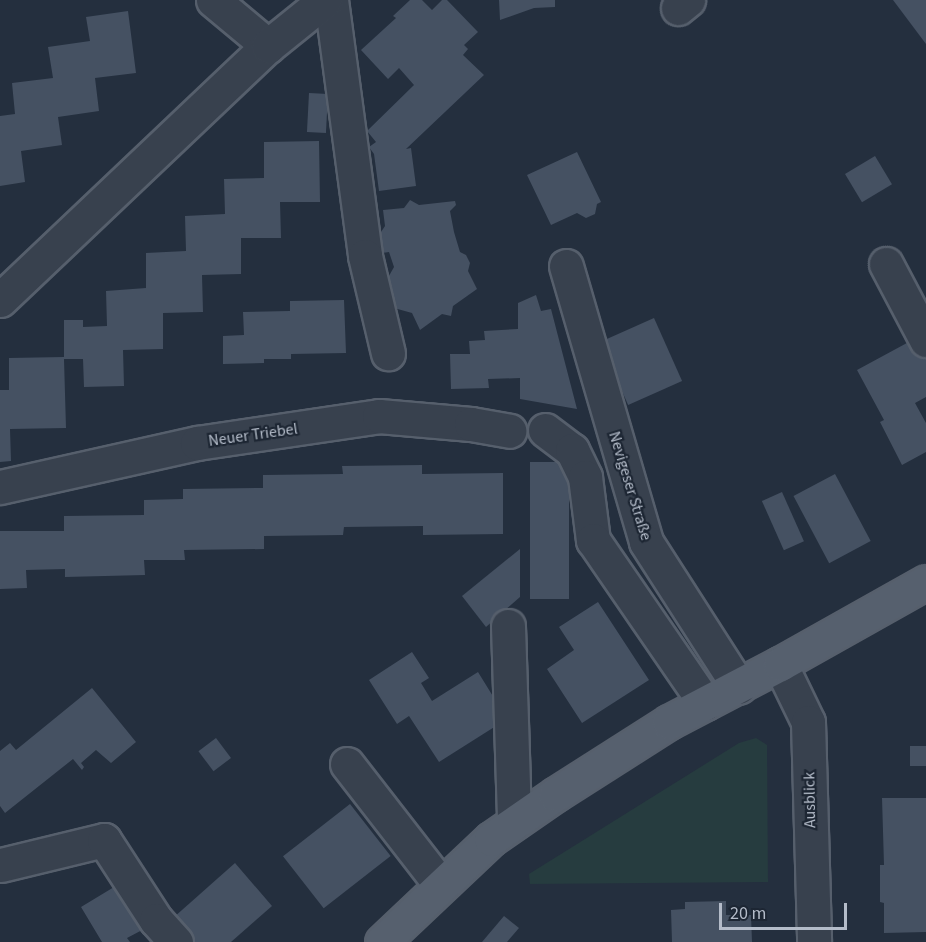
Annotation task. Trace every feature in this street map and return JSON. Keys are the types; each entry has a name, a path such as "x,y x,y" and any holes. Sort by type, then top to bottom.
{"main road":[{"path":"382,942 441,885 514,822 669,722 738,687 926,582"}],"street":[{"path":"213,0 268,46"},
{"path":"0,300 268,46 325,0"},
{"path":"331,0 365,256 388,353"},
{"path":"886,264 926,340"},
{"name":"Nevigeser Straße","path":"566,266 646,542 738,687"},
{"name":"Neuer Triebel","path":"0,487 197,443 379,416 471,424 509,431"},
{"path":"545,430 572,450 585,477 593,540 705,703"},
{"path":"508,626 514,822"},
{"name":"Ausblick","path":"780,664 808,722 814,942"},
{"path":"346,764 441,885"},
{"path":"1,865 104,840 156,921 176,942"}],"green space":[{"path":"756,738 767,745 768,882 530,884 529,874 739,743"}],"building":[{"path":"410,0 422,0 432,10 442,0 447,0 478,32 464,45 468,49 463,55 484,75 406,149 411,148 416,186 379,191 374,154 369,147 376,142 367,131 414,85 399,68 388,79 361,50 396,18 393,16"},
{"path":"499,0 555,0 555,7 534,8 500,20"},
{"path":"893,0 926,0 926,44"},
{"path":"128,11 136,73 95,78 99,111 58,117 62,145 21,151 25,182 0,186 0,116 15,114 12,83 53,78 48,47 90,41 86,17"},
{"path":"309,93 328,94 326,133 307,132"},
{"path":"319,141 320,202 280,202 281,238 241,238 241,274 202,275 203,312 163,313 163,349 123,350 124,386 84,387 83,359 64,359 66,428 10,429 11,461 0,462 0,390 9,390 9,358 64,357 64,320 83,320 83,327 107,326 106,291 146,288 146,253 186,251 185,216 225,214 224,179 264,178 264,142"},
{"path":"577,152 601,202 597,204 595,214 586,218 577,213 551,225 527,175"},
{"path":"875,156 892,184 862,202 845,174"},
{"path":"410,200 419,205 455,201 456,205 450,211 454,232 460,252 466,255 470,263 468,271 477,289 453,306 451,316 442,314 420,330 412,313 394,308 385,283 394,267 389,252 376,254 375,241 385,226 383,210 404,208"},
{"path":"536,295 541,311 551,309 577,409 520,399 520,378 488,379 489,388 451,389 450,354 470,354 469,341 485,340 484,331 518,329 518,303"},
{"path":"344,300 346,353 291,354 291,359 264,359 264,363 223,364 223,336 244,335 243,312 290,311 290,301"},
{"path":"654,318 682,381 628,405 600,342"},
{"path":"918,337 926,352 926,397 915,403 926,423 926,452 902,465 880,422 884,420 857,370"},
{"path":"530,462 569,462 569,599 530,599"},
{"path":"422,465 422,474 503,473 503,534 423,535 423,526 344,527 343,535 264,536 264,549 184,550 185,560 144,560 145,575 65,577 65,569 26,570 27,588 0,589 0,531 64,531 64,516 144,515 144,500 183,499 183,489 263,488 263,475 343,474 342,466"},
{"path":"835,474 871,541 829,563 794,496"},
{"path":"782,492 804,541 784,550 762,501"},
{"path":"520,549 520,597 486,627 462,596"},
{"path":"598,602 649,680 582,723 547,669 574,650 559,627"},
{"path":"412,652 429,678 421,683 432,701 478,672 507,719 439,762 409,716 397,724 369,680"},
{"path":"92,688 136,742 111,763 96,750 81,763 84,767 82,770 73,759 5,813 0,806 0,751 10,743 16,750"},
{"path":"216,738 231,758 213,771 198,751"},
{"path":"910,746 926,746 926,766 910,766"},
{"path":"882,798 926,798 926,932 884,933 884,903 880,902 880,865 884,865"},
{"path":"350,804 391,856 324,908 283,856"},
{"path":"235,863 272,906 231,942 195,942 173,918"},
{"path":"119,884 146,928 127,938 130,942 102,942 81,907"},
{"path":"726,901 726,915 751,915 752,942 672,942 671,910 685,909 685,902"},
{"path":"504,916 519,928 507,942 482,942"}]}
